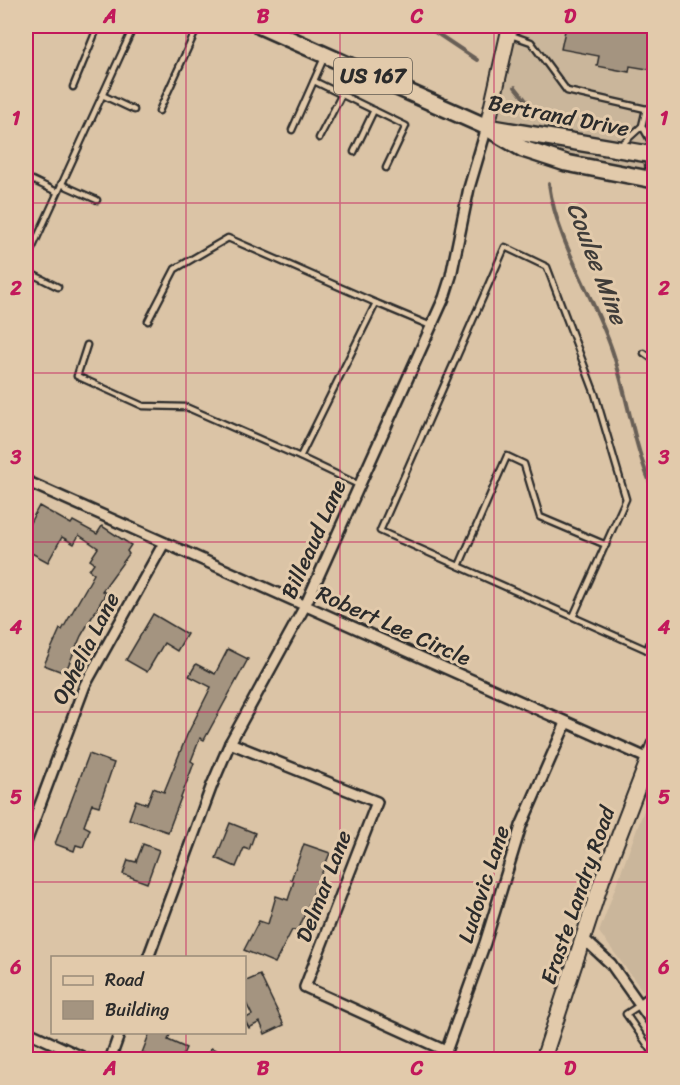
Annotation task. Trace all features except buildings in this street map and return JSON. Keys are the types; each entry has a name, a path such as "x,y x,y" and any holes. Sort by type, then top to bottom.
{"main road":[{"name":"Bertrand Drive","path":"260,26 487,127 523,149 566,163 654,180"},
{"name":"Bertrand Drive","path":"487,127 616,149 654,152"}],"street":[{"path":"487,127 509,30"},
{"name":"Billeaud Lane","path":"148,956 230,743 305,606 431,327 451,276 469,188 487,127"},
{"path":"654,152 654,180"},
{"name":"Robert Lee Circle","path":"26,481 649,759"},
{"name":"Ophelia Lane","path":"26,842 85,685 165,543"},
{"name":"Ludovic Lane","path":"444,1055 485,943 521,826 566,723"},
{"name":"Delmar Lane","path":"230,743 376,802 306,987 444,1055"},
{"name":"Eraste Landry Road","path":"543,1059 602,879 654,745"},
{"path":"584,939 611,964 654,1025"},
{"path":"640,1005 654,995"},
{"path":"26,1031 89,1059"},
{"path":"110,1059 119,1034"}],"lane":[{"path":"73,87 98,26"},
{"path":"26,262 134,26"},
{"path":"159,111 198,26"},
{"path":"509,30 531,42 567,90 646,109 654,107"},
{"path":"292,130 325,55"},
{"path":"314,81 406,126 386,168"},
{"path":"320,138 342,94"},
{"path":"102,95 134,110"},
{"path":"616,149 642,126 646,109"},
{"path":"354,152 374,110"},
{"path":"642,126 654,152"},
{"path":"26,177 57,192"},
{"path":"61,184 97,200"},
{"path":"148,321 175,269 228,238 431,327"},
{"path":"573,617 626,499 595,394 547,267 505,247 380,531 459,566 573,617 654,653"},
{"path":"26,271 58,287"},
{"path":"300,457 376,303"},
{"path":"87,345 77,376 143,406 186,407 359,485"},
{"path":"644,353 654,360"},
{"path":"459,566 507,456 524,464 540,517 606,545"},
{"path":"647,650 654,632"},
{"path":"640,1005 626,1014 654,1054"}],"shaded area":[{"path":"516,26 654,26 654,180 487,127"},
{"path":"654,783 654,986 645,994 599,932"}],"waterway":[{"name":"Coulee Mine","path":"426,26 477,60"},
{"name":"Coulee Mine","path":"515,87 532,108"},
{"name":"Coulee Mine","path":"549,184 559,226 611,347 641,457 654,492"}]}
